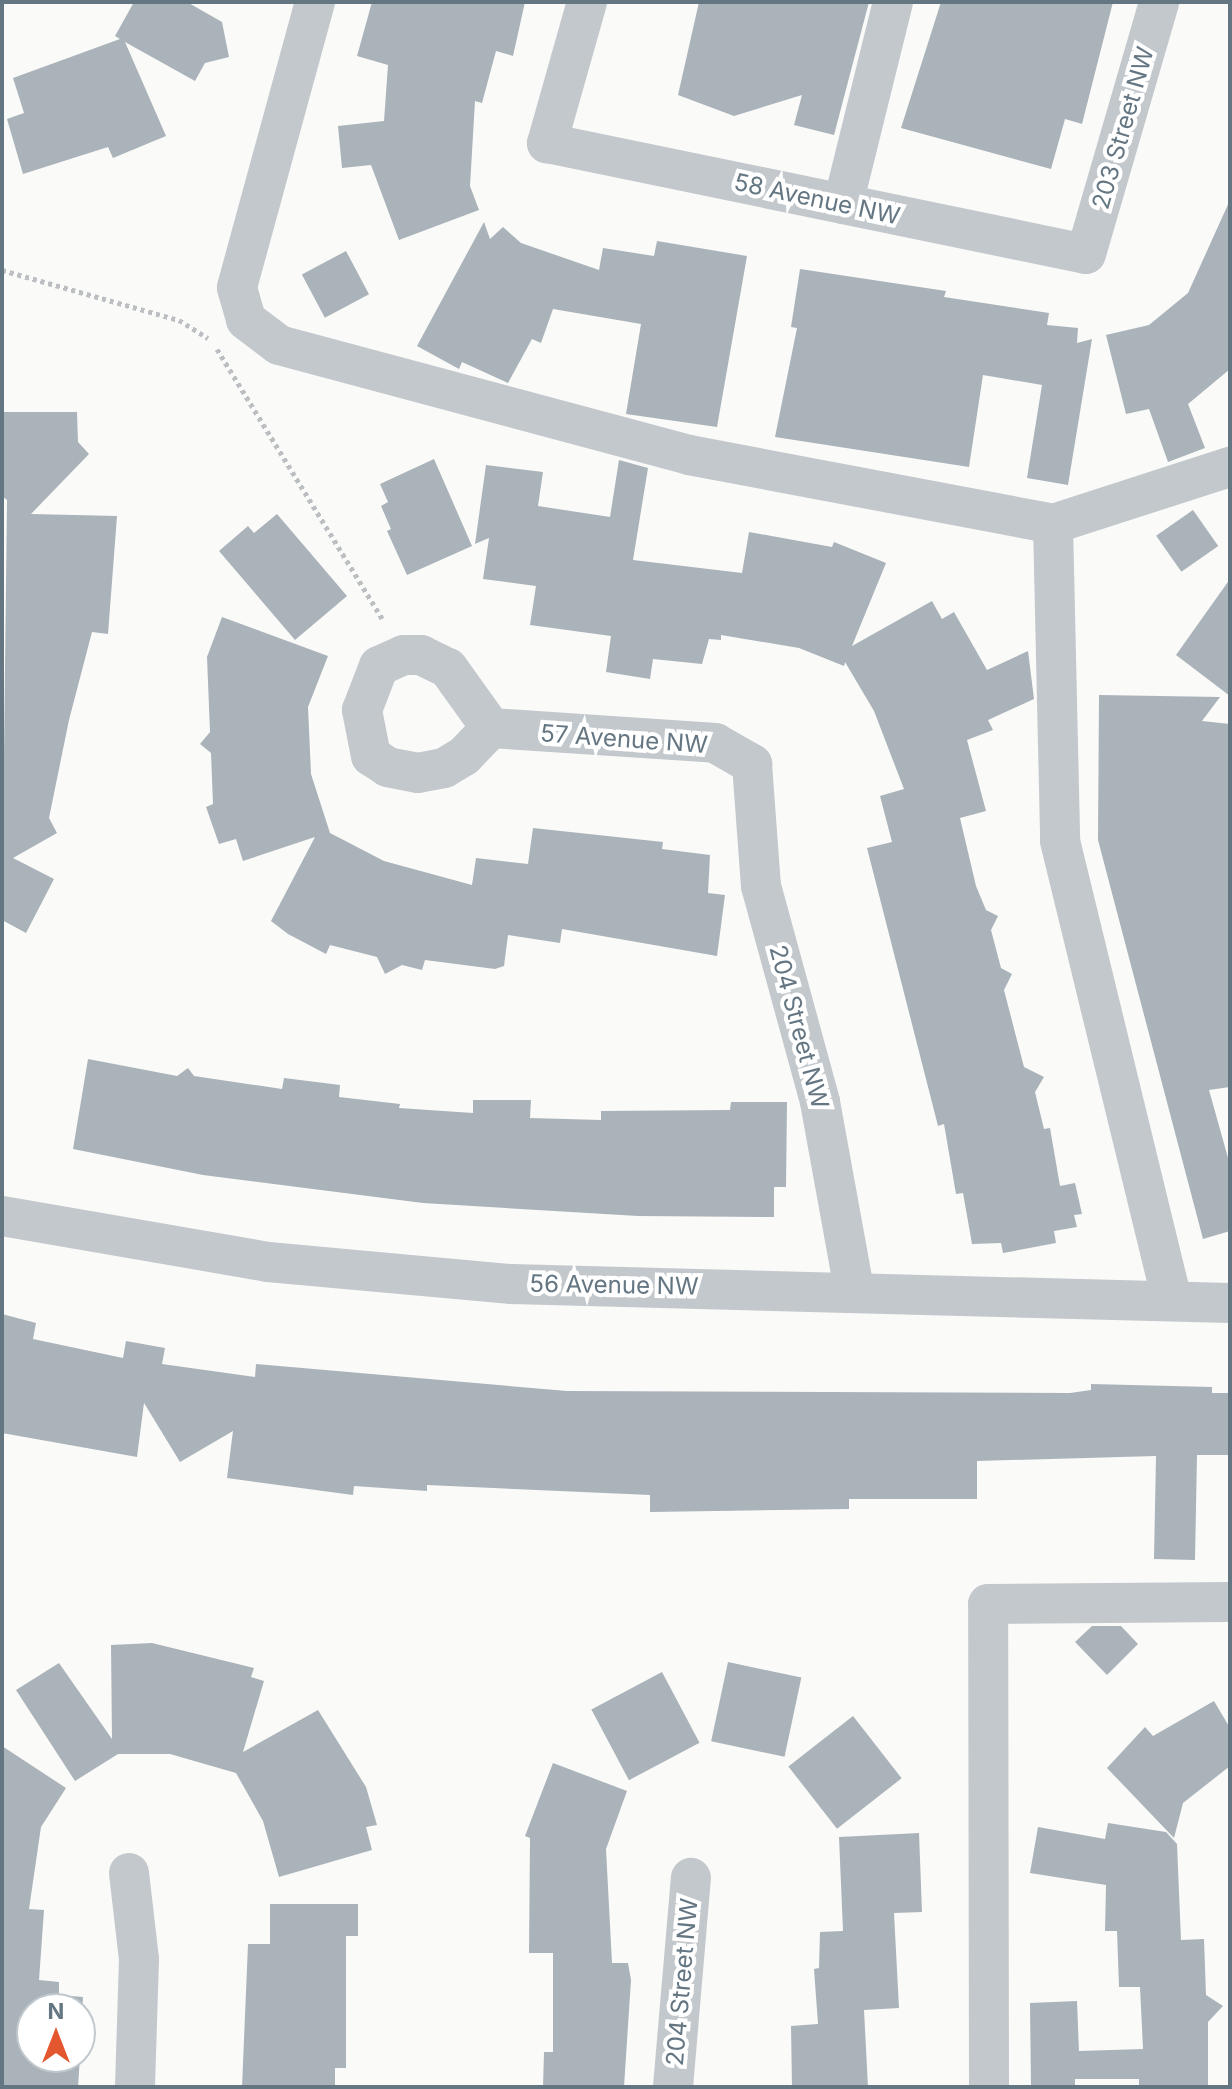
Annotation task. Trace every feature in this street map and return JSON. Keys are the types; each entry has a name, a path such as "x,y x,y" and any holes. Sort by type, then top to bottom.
{"street":[{"path":"315,2 237,288 246,320 259,333 279,345 689,455 1053,524 1230,467"},
{"name":"58 Avenue NW","path":"587,2 547,143 1086,254"},
{"path":"843,204 893,2"},
{"name":"203 Street NW","path":"1086,254 1159,2"},
{"path":"1053,524 1060,841 1172,1301"},
{"path":"404,655 421,655 448,668 491,728 444,768 418,773 388,767 371,756 362,710 369,685 379,666 404,655"},
{"name":"57 Avenue NW","path":"491,728 715,743 752,764"},
{"name":"204 Street NW","path":"752,764 761,886 820,1102 854,1289"},
{"name":"56 Avenue NW","path":"2,1216 268,1262 512,1284 854,1289 1230,1303"},
{"path":"989,2087 988,1604 1230,1602"},
{"path":"129,1873 139,1959 135,2087"},
{"name":"204 Street NW","path":"673,2087 691,1878"}],"path":[{"path":"2,270 179,320 206,335 404,655"}],"building":[{"path":"134,2 187,2 222,22 229,57 205,63 195,81 125,42 166,136 113,158 108,147 23,174 7,119 24,113 13,78 120,39 115,36"},
{"path":"372,2 525,2 513,56 496,51 482,103 475,101 470,186 479,210 399,240 371,165 342,168 338,126 384,121 388,65 357,56"},
{"path":"699,2 869,2 834,135 794,125 802,95 734,116 678,95"},
{"path":"941,2 1113,2 1082,124 1065,119 1051,169 901,128"},
{"path":"1230,200 1230,369 1188,404 1205,448 1168,462 1149,409 1126,414 1106,335 1149,325 1188,293"},
{"path":"484,222 490,239 503,227 521,243 599,270 603,248 654,256 657,241 747,256 717,427 626,414 641,324 553,309 541,343 532,339 508,383 462,362 459,369 417,346"},
{"path":"346,251 369,294 325,318 302,274"},
{"path":"800,269 946,291 944,297 1049,313 1047,325 1078,328 1077,343 1092,339 1068,485 1027,478 1042,385 983,375 969,467 775,437 797,328 791,327"},
{"path":"2,412 77,412 78,442 89,454 31,514 117,516 108,634 92,632 69,720 49,818 57,833 13,858 54,879 26,933 2,920 7,500 2,496"},
{"path":"434,459 472,546 407,575 387,531 391,529 381,506 388,502 380,484"},
{"path":"619,460 648,468 633,560 742,573 749,532 832,547 834,542 886,563 852,646 932,601 942,619 954,612 987,670 1028,651 1034,699 988,720 993,730 967,740 986,811 960,818 976,886 986,910 998,916 991,930 1001,968 1012,974 1004,990 1024,1067 1044,1077 1035,1092 1044,1129 1050,1128 1060,1186 1075,1183 1082,1214 1074,1215 1077,1227 1054,1231 1056,1243 1003,1253 1001,1243 972,1244 963,1193 956,1194 944,1124 938,1126 867,848 892,842 880,796 904,789 874,711 845,662 844,666 799,648 721,635 721,640 709,639 702,664 653,659 650,679 606,672 611,636 530,625 536,586 483,579 489,538 475,544 486,465 543,472 538,506 610,517"},
{"path":"1193,510 1218,546 1181,572 1156,536"},
{"path":"277,514 347,596 295,640 219,551 248,526 254,533"},
{"path":"1230,579 1230,696 1176,655"},
{"path":"222,617 328,656 308,707 311,774 330,833 384,861 472,885 476,858 528,864 533,828 663,842 662,849 710,855 708,893 725,895 717,956 562,929 560,943 508,935 504,966 495,969 425,960 422,970 402,965 385,974 377,957 330,945 326,954 288,934 271,921 315,837 243,861 236,839 219,844 206,807 213,804 211,753 200,744 210,732 207,657"},
{"path":"1099,695 1220,697 1202,721 1230,724 1230,1087 1209,1090 1230,1165 1230,1231 1203,1239 1098,840"},
{"path":"88,1059 177,1076 188,1068 194,1076 282,1089 284,1078 340,1085 339,1097 400,1104 399,1108 473,1113 473,1100 531,1100 530,1118 601,1120 601,1111 730,1110 731,1102 787,1102 786,1187 774,1187 774,1217 638,1216 423,1203 203,1175 73,1149"},
{"path":"2,1314 36,1323 33,1339 123,1358 126,1341 165,1348 162,1364 255,1377 256,1364 567,1391 1070,1393 1091,1390 1091,1384 1212,1387 1212,1393 1230,1393 1230,1455 1197,1455 1195,1560 1154,1559 1156,1456 977,1461 977,1499 849,1499 849,1509 650,1512 650,1495 427,1485 427,1491 354,1486 353,1495 227,1478 233,1431 180,1462 144,1403 137,1457 2,1433"},
{"path":"1092,1626 1121,1626 1138,1644 1107,1675 1075,1642"},
{"path":"152,1643 254,1668 251,1677 264,1681 243,1752 318,1710 366,1787 377,1825 366,1827 372,1850 279,1877 263,1821 236,1773 170,1754 118,1754 75,1781 16,1690 59,1663 112,1739 111,1645"},
{"path":"728,1662 801,1678 785,1757 711,1741"},
{"path":"662,1672 700,1743 629,1780 591,1710"},
{"path":"1214,1701 1230,1728 1230,1766 1183,1803 1174,1838 1107,1768 1145,1727 1153,1736"},
{"path":"853,1716 902,1778 837,1829 788,1766"},
{"path":"2,1746 66,1788 41,1827 29,1909 44,1910 39,1980 59,1982 59,1993 16,1993 16,2073 79,2073 78,2087 2,2087"},
{"path":"553,1763 627,1791 606,1849 612,1963 628,1963 631,1980 624,2087 543,2087 544,2052 553,2052 553,1953 529,1953 530,1838 525,1836"},
{"path":"1108,1823 1166,1832 1177,1844 1181,1940 1204,1939 1206,1995 1223,2006 1208,2022 1208,2086 1139,2087 1139,2079 1075,2079 1075,2087 1031,2087 1030,2003 1077,2001 1079,2051 1143,2049 1140,1987 1119,1987 1117,1931 1105,1931 1106,1885 1030,1873 1038,1827 1105,1839"},
{"path":"919,1833 922,1912 894,1913 899,2008 864,2010 868,2087 792,2087 791,2026 818,2024 814,1969 819,1968 820,1932 843,1931 839,1837"},
{"path":"270,1904 358,1904 358,1936 346,1936 346,2068 335,2068 335,2087 242,2087 248,1944 270,1944"}]}
